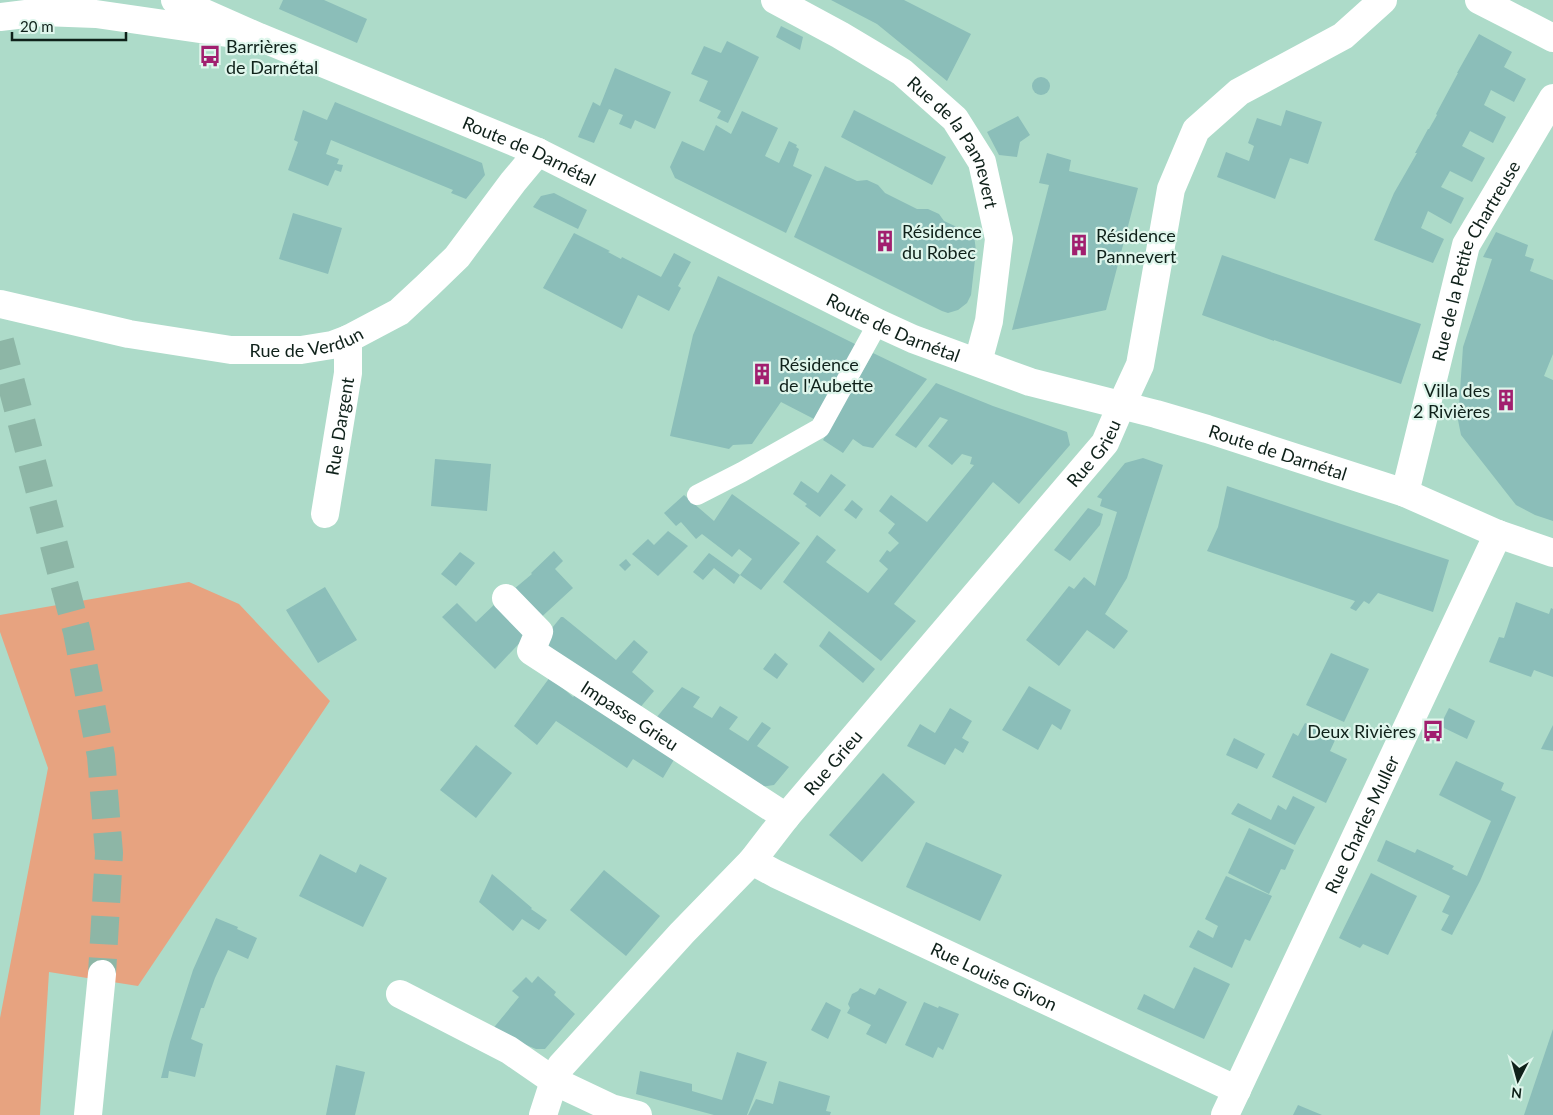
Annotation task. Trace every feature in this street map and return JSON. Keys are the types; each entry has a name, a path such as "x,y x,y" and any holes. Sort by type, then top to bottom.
{"street":[{"path":"0,10 7,0"},
{"name":"Route de Darnétal","path":"175,0 259,37 538,152 594,182 913,339 1030,382 1207,429 1405,493 1498,534 1553,552"},
{"name":"Rue de la Pannevert","path":"775,0 840,35 902,72 955,119 982,162 999,239 989,321 978,362"},
{"path":"1121,406 1140,365 1171,189 1196,130 1239,92 1343,36 1383,0"},
{"path":"1479,0 1553,38"},
{"name":"Route de Darnétal","path":"0,17 42,12 96,14 259,37"},
{"name":"Rue de la Petite Chartreuse","path":"1405,493 1466,245 1553,98"},
{"name":"Rue de Verdun","path":"0,304 129,334 231,350 301,350 332,346 348,340 399,312 457,257 538,152"},
{"name":"Rue Dargent","path":"325,514 348,373 348,340"},
{"name":"Rue Grieu","path":"543,1115 561,1066 682,933 752,861 786,817 1105,443 1121,406"},
{"name":"Rue Charles Muller","path":"1225,1115 1498,534"},
{"name":"Impasse Grieu","path":"506,598 539,632 531,651 786,817"},
{"name":"Rue Louise Givon","path":"752,861 785,879 1237,1090"},
{"path":"88,1115 102,974"},
{"path":"400,994 510,1050 554,1081 611,1108 638,1115"}],"lane":[{"path":"697,495 820,428 878,323"}],"shaded area":[{"path":"189,582 239,604 330,701 138,986 49,972 40,1115 0,1115 0,1018 48,768 0,632 0,615"}],"building":[{"path":"283,0 324,0 367,19 357,43 279,9"},
{"path":"831,0 904,0 971,34 947,81 877,24"},
{"path":"781,26 803,37 800,50 776,37"},
{"path":"1479,34 1512,52 1504,67 1526,79 1514,102 1491,90 1484,105 1506,117 1493,143 1470,131 1462,146 1485,158 1472,182 1450,171 1441,187 1464,198 1451,224 1428,211 1421,228 1444,239 1433,263 1374,240 1394,193"},
{"path":"727,41 759,57 728,123 717,118 721,111 699,101 708,81 691,74 704,46 721,53"},
{"path":"615,68 671,92 655,129 635,120 631,129 619,124 623,115 609,109 594,143 578,137 593,102 600,106"},
{"path":"1041,77 1047,80 1050,86 1047,92 1041,95 1035,92 1032,86 1035,80"},
{"path":"335,102 482,163 485,175 466,199 451,193 453,190 331,140 326,154 339,159 337,164 343,165 341,172 335,170 328,186 288,170 298,142 294,140 303,110 327,120"},
{"path":"854,110 946,157 932,185 841,137"},
{"path":"1286,110 1322,122 1308,164 1290,158 1275,199 1217,177 1226,152 1249,161 1254,146 1248,143 1257,118 1281,126"},
{"path":"742,111 778,128 765,156 779,163 789,141 797,145 796,147 799,149 793,166 812,175 786,233 675,178 670,167 682,141 704,151 716,125 731,134"},
{"path":"1018,116 1030,135 1020,142 1017,157 999,155 987,132"},
{"name":"Résidence Pannevert","path":"1047,153 1071,160 1069,171 1138,188 1106,310 1012,330 1049,185 1039,183"},
{"name":"Résidence du Robec","path":"825,166 857,181 867,180 878,185 885,193 917,209 928,209 939,214 944,221 974,235 976,251 971,295 967,303 958,310 948,313 942,311 794,237"},
{"path":"554,193 587,210 578,229 533,207 541,196"},
{"path":"293,213 342,228 328,274 279,259"},
{"name":"Villa des 2 Rivières","path":"1496,232 1528,245 1525,256 1534,259 1530,271 1553,280 1553,354 1544,376 1553,380 1553,521 1535,515 1516,505 1461,435 1458,420 1463,347 1492,259 1483,257"},
{"path":"574,233 610,251 608,252 621,259 622,257 661,277 674,253 691,262 678,286 681,288 669,311 638,295 622,329 543,288"},
{"path":"1222,255 1421,324 1401,384 1202,315"},
{"name":"Résidence de l'Aubette","path":"718,276 857,345 814,419 781,402 752,444 733,445 729,449 670,436 693,335"},
{"path":"873,353 927,379 873,448 863,446 853,439 843,453 823,440"},
{"path":"936,383 993,406 1067,432 1070,445 1019,504 993,482 894,604 916,621 881,661 783,582 817,535 836,550 826,562 868,593 888,569 879,561 887,550 890,552 899,543 888,533 895,524 879,511 891,495 927,522 974,465 970,464 972,457 962,454 952,465 928,446 948,420 940,417 916,448 895,435"},
{"path":"1143,458 1163,465 1127,578 1105,614 1128,631 1114,649 1087,630 1059,666 1026,640 1069,586 1074,589 1084,577 1095,586 1117,512 1100,506 1102,499 1097,497 1125,463"},
{"path":"435,459 491,464 487,511 431,506"},
{"path":"831,474 846,485 820,517 793,494 801,481 818,493"},
{"path":"1227,486 1449,560 1433,612 1378,593 1369,604 1364,601 1356,611 1350,608 1355,601 1207,551 1218,527"},
{"path":"732,494 800,543 761,590 740,575 752,559 739,549 732,557 702,534 696,539 681,522 676,526 664,513 684,495 714,521"},
{"path":"852,500 863,509 856,519 844,510"},
{"path":"1088,508 1103,514 1100,525 1070,561 1054,550"},
{"path":"668,531 688,546 658,576 632,554 648,539 654,545"},
{"path":"554,551 563,561 555,569 573,588 536,622 508,594 532,574"},
{"path":"460,552 475,563 456,586 441,574"},
{"path":"709,553 740,575 734,584 714,568 703,580 693,572"},
{"path":"626,559 631,565 625,571 619,565"},
{"path":"325,587 357,640 318,663 286,610"},
{"path":"497,602 529,633 495,669 442,617 457,603 476,622"},
{"path":"1516,602 1549,614 1551,608 1553,609 1553,677 1534,670 1531,677 1489,662 1499,637 1504,638"},
{"path":"561,617 616,660 634,640 648,652 632,672 654,691 638,710 550,649 547,641 548,633"},
{"path":"829,631 875,669 863,683 819,646"},
{"path":"775,653 788,664 777,679 763,669"},
{"path":"1331,653 1369,669 1344,722 1306,705"},
{"path":"550,677 573,697 576,694 594,708 597,707 614,722 616,720 675,758 663,778 633,759 627,768 556,721 537,745 514,726"},
{"path":"1029,686 1071,710 1061,730 1052,724 1038,750 1002,730"},
{"path":"682,687 700,697 693,707 712,718 720,706 738,717 729,729 748,741 762,722 771,728 757,746 789,767 774,785 761,787 656,718"},
{"path":"950,708 972,721 962,738 969,742 963,753 955,748 945,765 907,746 920,724 935,733"},
{"path":"1449,708 1475,721 1467,739 1440,726"},
{"path":"1305,723 1336,738 1330,751 1347,759 1326,803 1272,777 1293,733 1298,736"},
{"path":"1553,725 1553,751 1541,749"},
{"path":"1234,738 1265,754 1257,769 1226,755"},
{"path":"476,745 512,773 476,818 440,790"},
{"path":"1456,761 1504,783 1501,790 1516,797 1480,881 1452,935 1441,930 1449,915 1442,912 1450,896 1377,861 1386,840 1415,853 1417,849 1454,866 1452,869 1467,876 1491,821 1439,795"},
{"path":"883,773 915,802 862,862 829,835"},
{"path":"1293,796 1315,807 1295,845 1231,814 1238,803 1271,820 1278,805 1286,810"},
{"path":"1249,828 1294,850 1285,870 1281,869 1269,894 1228,873"},
{"path":"926,842 1002,875 980,921 906,887"},
{"path":"320,854 356,873 360,864 387,878 363,927 299,896"},
{"path":"604,870 660,916 626,956 570,910"},
{"path":"1371,873 1417,896 1388,955 1363,944 1360,948 1339,938"},
{"path":"492,874 531,909 547,920 539,930 522,919 513,931 479,902"},
{"path":"1226,876 1272,896 1250,941 1245,939 1232,968 1189,947 1198,930 1213,938 1218,926 1205,919"},
{"path":"216,918 238,927 237,929 257,938 248,959 228,950 204,1008 201,1008 191,1039 203,1044 195,1077 169,1071 168,1078 161,1078 170,1042 193,970"},
{"path":"1194,967 1230,984 1204,1039 1137,1009 1144,994 1174,1009"},
{"path":"538,976 556,992 554,995 575,1014 545,1049 536,1049 491,1031 519,997 512,991 526,977 532,983"},
{"path":"860,988 875,995 879,988 907,1002 886,1044 866,1034 871,1025 847,1013 850,1008 848,1004 852,994"},
{"path":"826,1002 841,1010 828,1039 811,1030"},
{"path":"924,1002 959,1014 943,1050 938,1047 933,1058 905,1045"},
{"path":"1553,1029 1553,1115 1524,1115"},
{"path":"737,1052 767,1062 747,1115 714,1115 636,1094 640,1071 692,1084 692,1091 722,1100"},
{"path":"336,1065 365,1072 355,1115 326,1115"},
{"path":"779,1081 830,1096 826,1111 831,1112 830,1115 748,1115 756,1099 773,1104"},
{"path":"1298,1105 1322,1115 1293,1115"}],"tunnel":[{"path":"0,341 77,632 101,756 109,853 102,974"}],"place":[{"name":"Barrières de Darnétal","path":"210,56"},
{"name":"Résidence du Robec","path":"885,241"},
{"name":"Résidence Pannevert","path":"1079,245"},
{"name":"Résidence de l'Aubette","path":"762,374"},
{"name":"Villa des 2 Rivières","path":"1506,400"},
{"name":"Deux Rivières","path":"1433,731"}]}
